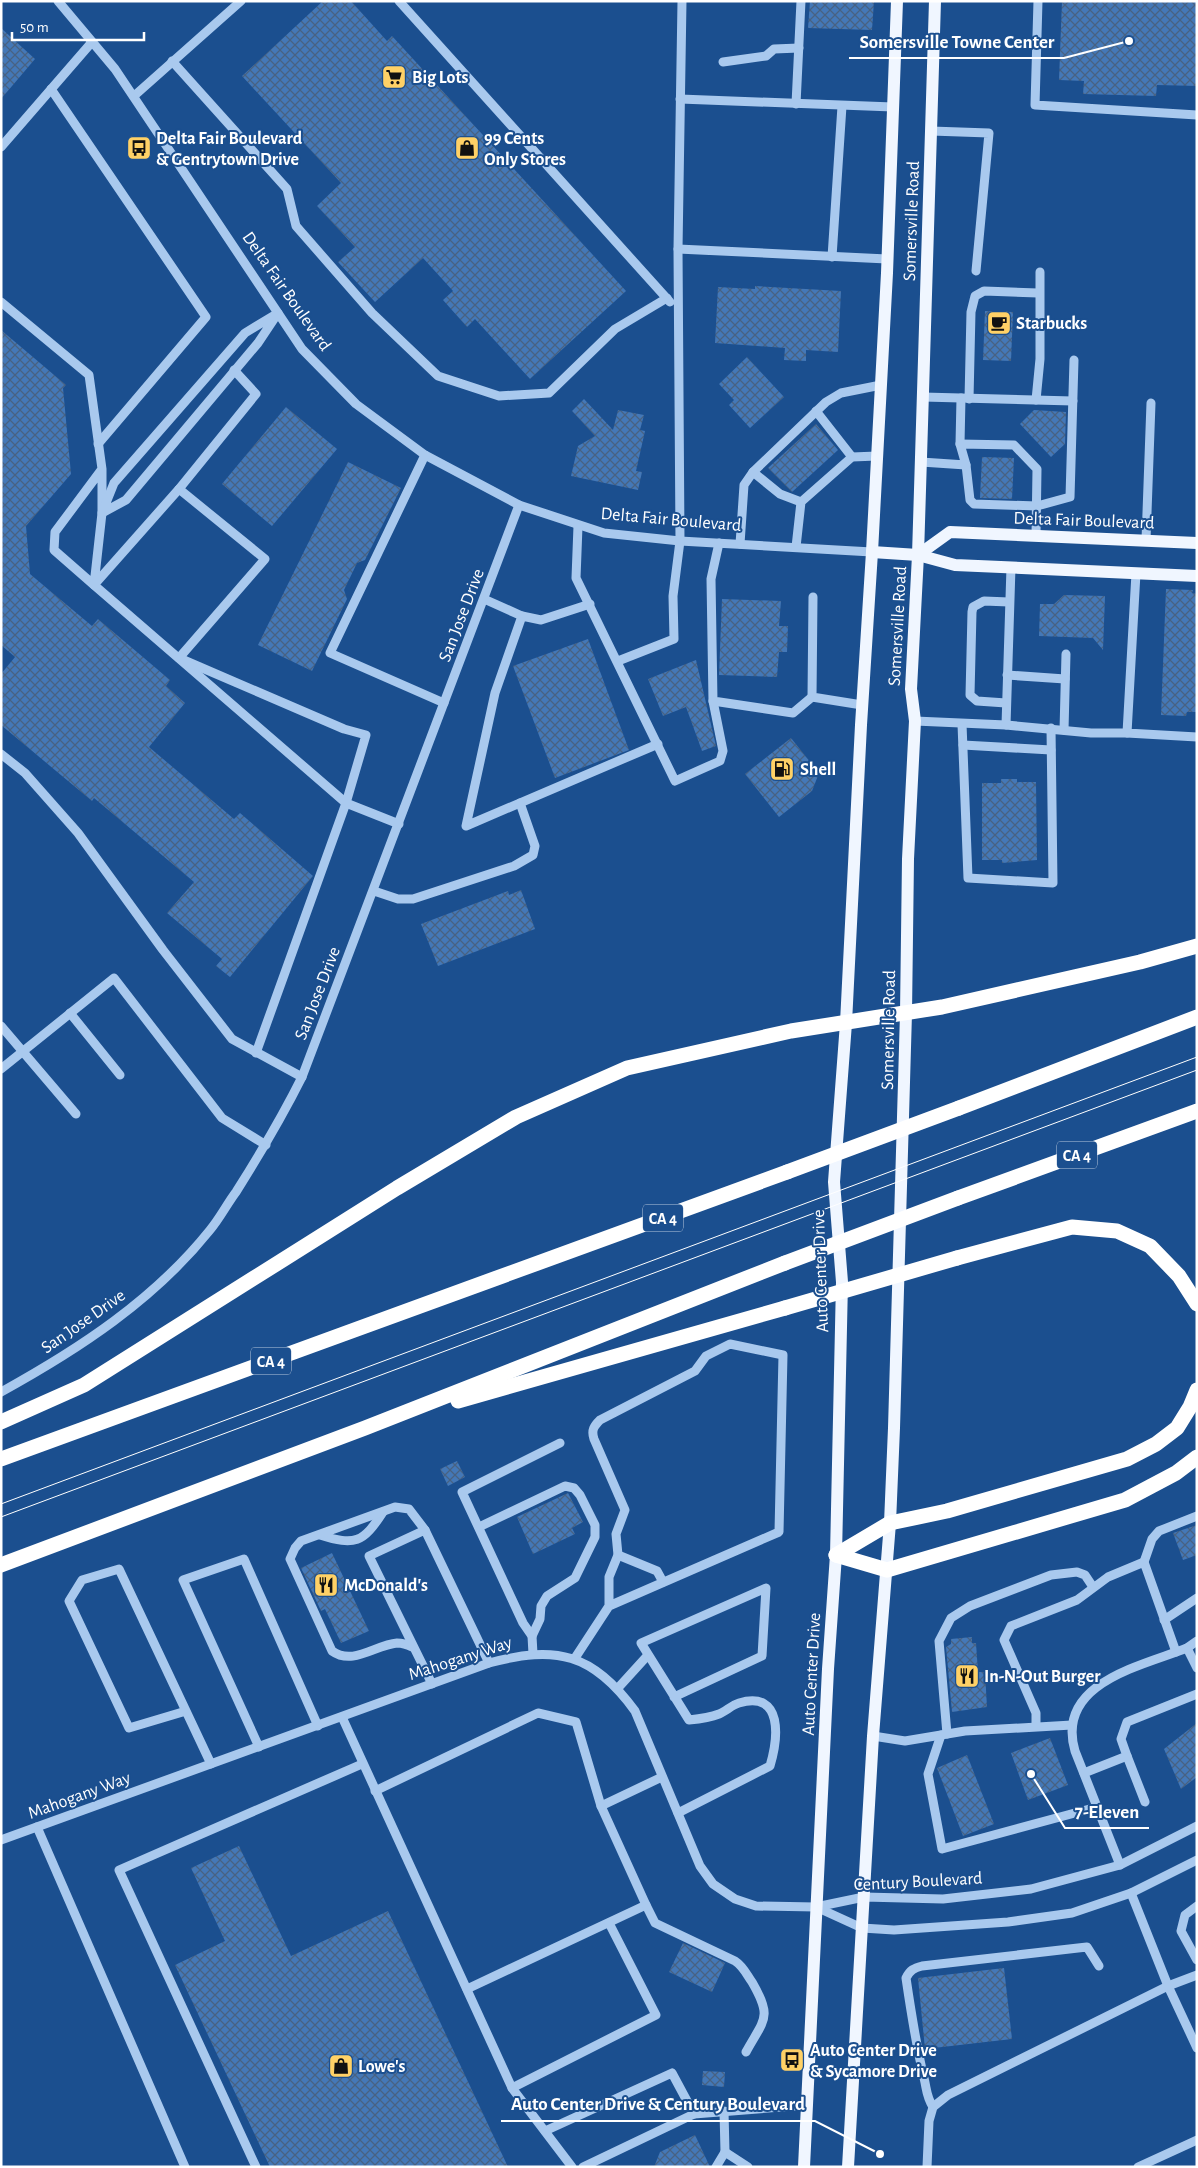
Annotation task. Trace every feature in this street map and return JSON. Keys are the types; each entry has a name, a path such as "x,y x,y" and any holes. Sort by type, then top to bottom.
{"highway":[{"path":"1,1422 84,1385 397,1188 516,1117 627,1068 791,1032 906,1013 1006,993 1140,962 1197,946"},
{"name":"CA 4","path":"1,1459 787,1172 1197,1018"},
{"name":"CA 4","path":"1,1565 365,1428 786,1263 1197,1111"},
{"path":"365,1428 957,1258 1072,1227 1117,1231 1150,1246 1179,1276 1197,1304"},
{"path":"836,1555 890,1523 947,1511 1127,1459 1156,1444 1177,1428 1190,1407 1197,1390"},
{"path":"836,1555 887,1570 1124,1500 1176,1474 1197,1457"}],"main road":[{"name":"Somersville Road","path":"834,1182 846,1023 881,385 897,1"},
{"name":"Somersville Road","path":"890,1523 906,1013 908,859 915,721 911,689 918,555 935,1"},
{"name":"Delta Fair Boulevard","path":"918,555 950,532 1197,542"},
{"name":"Delta Fair Boulevard","path":"872,552 918,555 955,565 1197,576"},
{"name":"Auto Center Drive","path":"804,2167 816,1907 836,1555 842,1282 834,1182"},
{"path":"848,2167 872,1736 890,1523"}],"street":[{"name":"Delta Fair Boulevard","path":"58,1 115,69 134,96 302,349 356,404 425,455 519,505 604,533 680,541 872,552"},
{"path":"134,96 241,1"},
{"path":"399,1 678,309"},
{"path":"618,661 674,639 673,596 680,541 678,248 682,1"},
{"path":"796,104 801,1"},
{"path":"1038,1 1035,105 1197,115"},
{"path":"2,144 92,42"},
{"path":"724,62 766,56 774,49 799,48"},
{"path":"172,61 287,189 296,226 372,313 438,376 499,396 549,393 615,329 667,298"},
{"path":"51,89 206,317 98,444"},
{"path":"680,99 893,107"},
{"path":"832,257 842,106"},
{"path":"931,131 989,134 976,271"},
{"path":"678,248 887,259"},
{"path":"1036,400 1040,359 1038,293 1040,272"},
{"path":"1038,293 984,291 975,296 971,312 960,444 966,465 970,500 972,503 1037,506 1070,497 1074,360"},
{"path":"1,302 89,375 102,469 102,513 94,585"},
{"path":"102,513 126,500 258,343 278,313"},
{"path":"102,513 114,483 245,333 278,313"},
{"path":"94,585 180,489 256,394 234,370"},
{"path":"740,544 744,485 753,472 816,411 841,393 881,385"},
{"path":"923,397 1073,401"},
{"path":"1146,540 1151,403"},
{"path":"816,411 852,457"},
{"path":"960,444 1014,445 1037,469 1036,536"},
{"path":"425,455 330,653 444,703"},
{"path":"796,547 801,502 852,457 877,456"},
{"path":"921,462 966,465"},
{"path":"102,469 55,532 54,550 346,803 399,824"},
{"path":"753,472 780,494 801,502"},
{"path":"179,658 265,559 180,489"},
{"name":"San Jose Drive","path":"1,1392 54,1363 111,1325 164,1280 211,1230 266,1145 302,1077 519,505"},
{"path":"578,526 576,578 675,781 720,761 723,751 713,701 711,580 719,542"},
{"path":"1006,725 1006,675 1011,567"},
{"path":"1127,733 1136,573"},
{"path":"812,697 813,597"},
{"path":"484,599 522,616 541,620 590,604"},
{"path":"1006,703 975,701 970,695 970,671 973,607 984,601 1009,602"},
{"path":"522,616 495,693 466,826 658,744"},
{"path":"1064,730 1066,654"},
{"path":"179,658 344,729 366,735 346,803 256,1053"},
{"path":"1006,675 1065,679"},
{"path":"713,701 793,712 812,697 862,706"},
{"path":"915,721 1197,736"},
{"path":"962,724 968,878 1053,883 1051,728"},
{"path":"963,745 1051,750"},
{"path":"1,754 25,773 78,833 163,950 232,1039 302,1077"},
{"path":"374,891 398,899 413,899 514,866 532,855 535,846 520,803"},
{"path":"1,1069 114,978 222,1118 266,1145"},
{"path":"70,1013 120,1075"},
{"path":"1,1026 76,1114"},
{"path":"575,1658 609,1606 780,1532 783,1355 730,1344 706,1356 695,1370 600,1420 594,1426 592,1433 594,1439 625,1510 616,1534 618,1554 609,1577 609,1606"},
{"path":"532,1636 523,1623 462,1492 560,1443"},
{"path":"479,1526 565,1486 574,1488 580,1494 595,1525 595,1537 575,1578 547,1596 541,1606 540,1619 532,1636 533,1654"},
{"path":"412,1647 398,1643 352,1656 341,1657 332,1651 290,1559 294,1548 301,1541 395,1507 409,1509 425,1530 489,1663"},
{"path":"320,1535 344,1542 358,1540 371,1531 383,1512"},
{"path":"1176,1652 1144,1562 1152,1539 1159,1531 1197,1516"},
{"path":"425,1530 369,1556 412,1647 432,1684"},
{"path":"618,1554 657,1571 663,1582"},
{"path":"259,1747 183,1580 244,1559 318,1726"},
{"path":"1036,1726 1036,1713 1004,1640 1011,1626 1077,1600 1108,1577 1144,1562"},
{"path":"186,1711 129,1728 69,1601 82,1580 119,1569 186,1711 211,1764"},
{"path":"1093,1587 1086,1575 1067,1571 1051,1575 970,1606 951,1618 939,1641 944,1734 928,1774 942,1850 1096,1807"},
{"path":"674,1697 762,1656 766,1588 642,1644 648,1655 674,1697 689,1720 704,1719 719,1714 738,1703 756,1701 768,1707 776,1720 777,1742 770,1766 678,1813"},
{"path":"1164,1620 1197,1598"},
{"path":"1120,1865 1096,1807 1071,1738 1072,1725 1078,1709 1088,1694 1110,1677 1187,1648 1197,1641"},
{"path":"1187,1648 1197,1668"},
{"name":"Mahogany Way","path":"1,1840 489,1663 543,1653 575,1658 600,1673 618,1688 635,1711 700,1866 713,1884 735,1899 756,1906 816,1907"},
{"path":"618,1688 648,1655"},
{"path":"1145,1802 1121,1739 1127,1722 1197,1694"},
{"path":"375,1791 538,1713 576,1722 601,1806 655,1923 735,1961 743,1969 761,1998 765,2016 761,2027 746,2052"},
{"path":"342,1717 512,2088 572,2167"},
{"path":"872,1736 905,1741 944,1734 1036,1726 1072,1725"},
{"path":"1084,1773 1127,1756"},
{"path":"256,2167 119,1870 362,1764"},
{"path":"601,1806 662,1777"},
{"name":"Century Boulevard","path":"816,1907 864,1897 943,1899 1031,1890 1120,1865 1197,1826"},
{"path":"37,1828 185,2167"},
{"path":"816,1907 862,1928 903,1930 1008,1922 1072,1913 1131,1893 1197,1860"},
{"path":"1131,1893 1168,1986 1197,2048"},
{"path":"467,1989 646,1905"},
{"path":"1197,1906 1185,1916 1181,1931 1197,1960"},
{"path":"512,2088 656,2015 609,1923"},
{"path":"933,2106 926,2096 924,2080 917,2056 906,1978 909,1972 914,1968 922,1966 1087,1947 1099,1966"},
{"path":"927,2167 929,2121 933,2106 948,2095 1168,1986 1197,1975"},
{"path":"545,2131 672,2073 694,2114"},
{"path":"583,2167 694,2114 807,2105"},
{"path":"716,2167 725,2152 724,2111"},
{"path":"1138,2167 1197,2140"},
{"path":"725,2152 748,2167"}],"building":[{"path":"323,1 351,1 387,41 392,36 626,291 530,379 475,319 467,327 443,300 453,291 423,258 375,302 338,262 355,247 317,206 341,183 242,76"},
{"path":"810,1 874,1 872,30 808,28"},
{"path":"1062,1 1197,1 1197,86 1157,85 1156,96 1083,94 1084,81 1059,80"},
{"path":"1,28 35,59 1,99"},
{"path":"755,286 841,291 838,352 806,350 806,361 784,360 785,348 715,343 718,287 755,289"},
{"name":"Starbucks","path":"985,311 1013,312 1011,361 983,360"},
{"path":"1,330 66,385 63,388 71,474 26,526 30,574 92,626 98,619 170,680 166,686 185,703 149,747 234,819 240,813 313,876 230,977 216,966 222,959 167,913 194,882 94,798 92,801 1,725 1,674 15,657 1,645"},
{"path":"747,357 784,397 750,428 729,405 734,400 719,384"},
{"path":"584,399 613,430 618,410 644,415 640,430 645,431 636,471 642,472 638,490 571,476 578,446 595,436 572,411"},
{"path":"286,407 337,449 272,526 222,484"},
{"path":"1034,410 1066,412 1065,444 1051,457 1020,424"},
{"path":"816,424 838,450 792,492 768,468"},
{"path":"982,457 1014,458 1012,499 980,498"},
{"path":"348,462 401,488 365,560 357,563 344,590 347,599 312,671 258,645"},
{"path":"1166,589 1193,590 1192,593 1197,594 1197,712 1187,712 1186,716 1161,715"},
{"path":"1064,595 1105,596 1103,650 1093,638 1039,636 1040,604 1054,604"},
{"path":"722,599 781,601 779,626 788,626 787,652 779,652 777,677 719,675"},
{"path":"588,639 629,750 555,778 513,666"},
{"path":"696,660 716,746 702,751 686,707 663,716 648,679"},
{"path":"791,738 819,773 812,791 779,817 745,774"},
{"path":"1001,779 1017,779 1017,782 1036,782 1037,860 1002,863 1002,860 982,860 982,783 1001,783"},
{"path":"521,890 535,929 438,966 421,924 508,891 509,895"},
{"path":"457,1461 465,1477 448,1486 440,1469"},
{"path":"568,1493 583,1522 572,1528 575,1534 533,1554 517,1517"},
{"path":"1197,1525 1197,1555 1183,1560 1173,1533"},
{"path":"332,1553 369,1631 341,1643 325,1609 321,1611 301,1568"},
{"name":"In-N-Out Burger","path":"972,1637 972,1643 976,1643 978,1672 985,1672 987,1707 952,1712 946,1647 951,1644 951,1639"},
{"path":"1197,1723 1197,1777 1181,1789 1164,1749"},
{"path":"1050,1738 1068,1785 1028,1800 1011,1753"},
{"path":"967,1755 994,1824 963,1836 937,1768"},
{"name":"Lowe's","path":"239,1846 291,1956 388,1911 508,2167 270,2167 175,1965 225,1941 191,1868"},
{"path":"683,1943 725,1963 712,1992 669,1972"},
{"path":"1004,1968 1012,2039 925,2049 918,1978"},
{"path":"703,2071 725,2072 724,2087 702,2085"},
{"path":"695,2135 710,2167 654,2167 660,2152"}],"tram line":[{"path":"1,1504 1197,1057"},
{"path":"1,1517 1197,1070"}],"place":[{"name":"Somersville Towne Center","path":"1129,41"},
{"name":"Big Lots","path":"394,77"},
{"name":"Delta Fair Boulevard & Gentrytown Drive","path":"139,148"},
{"name":"99 Cents Only Stores","path":"467,148"},
{"name":"Starbucks","path":"999,323"},
{"name":"Shell","path":"782,769"},
{"name":"McDonald's","path":"326,1585"},
{"name":"In-N-Out Burger","path":"967,1676"},
{"name":"7-Eleven","path":"1031,1774"},
{"name":"Auto Center Drive & Sycamore Drive","path":"792,2060"},
{"name":"Lowe's","path":"341,2066"},
{"name":"Auto Center Drive & Century Boulevard","path":"880,2154"}]}
